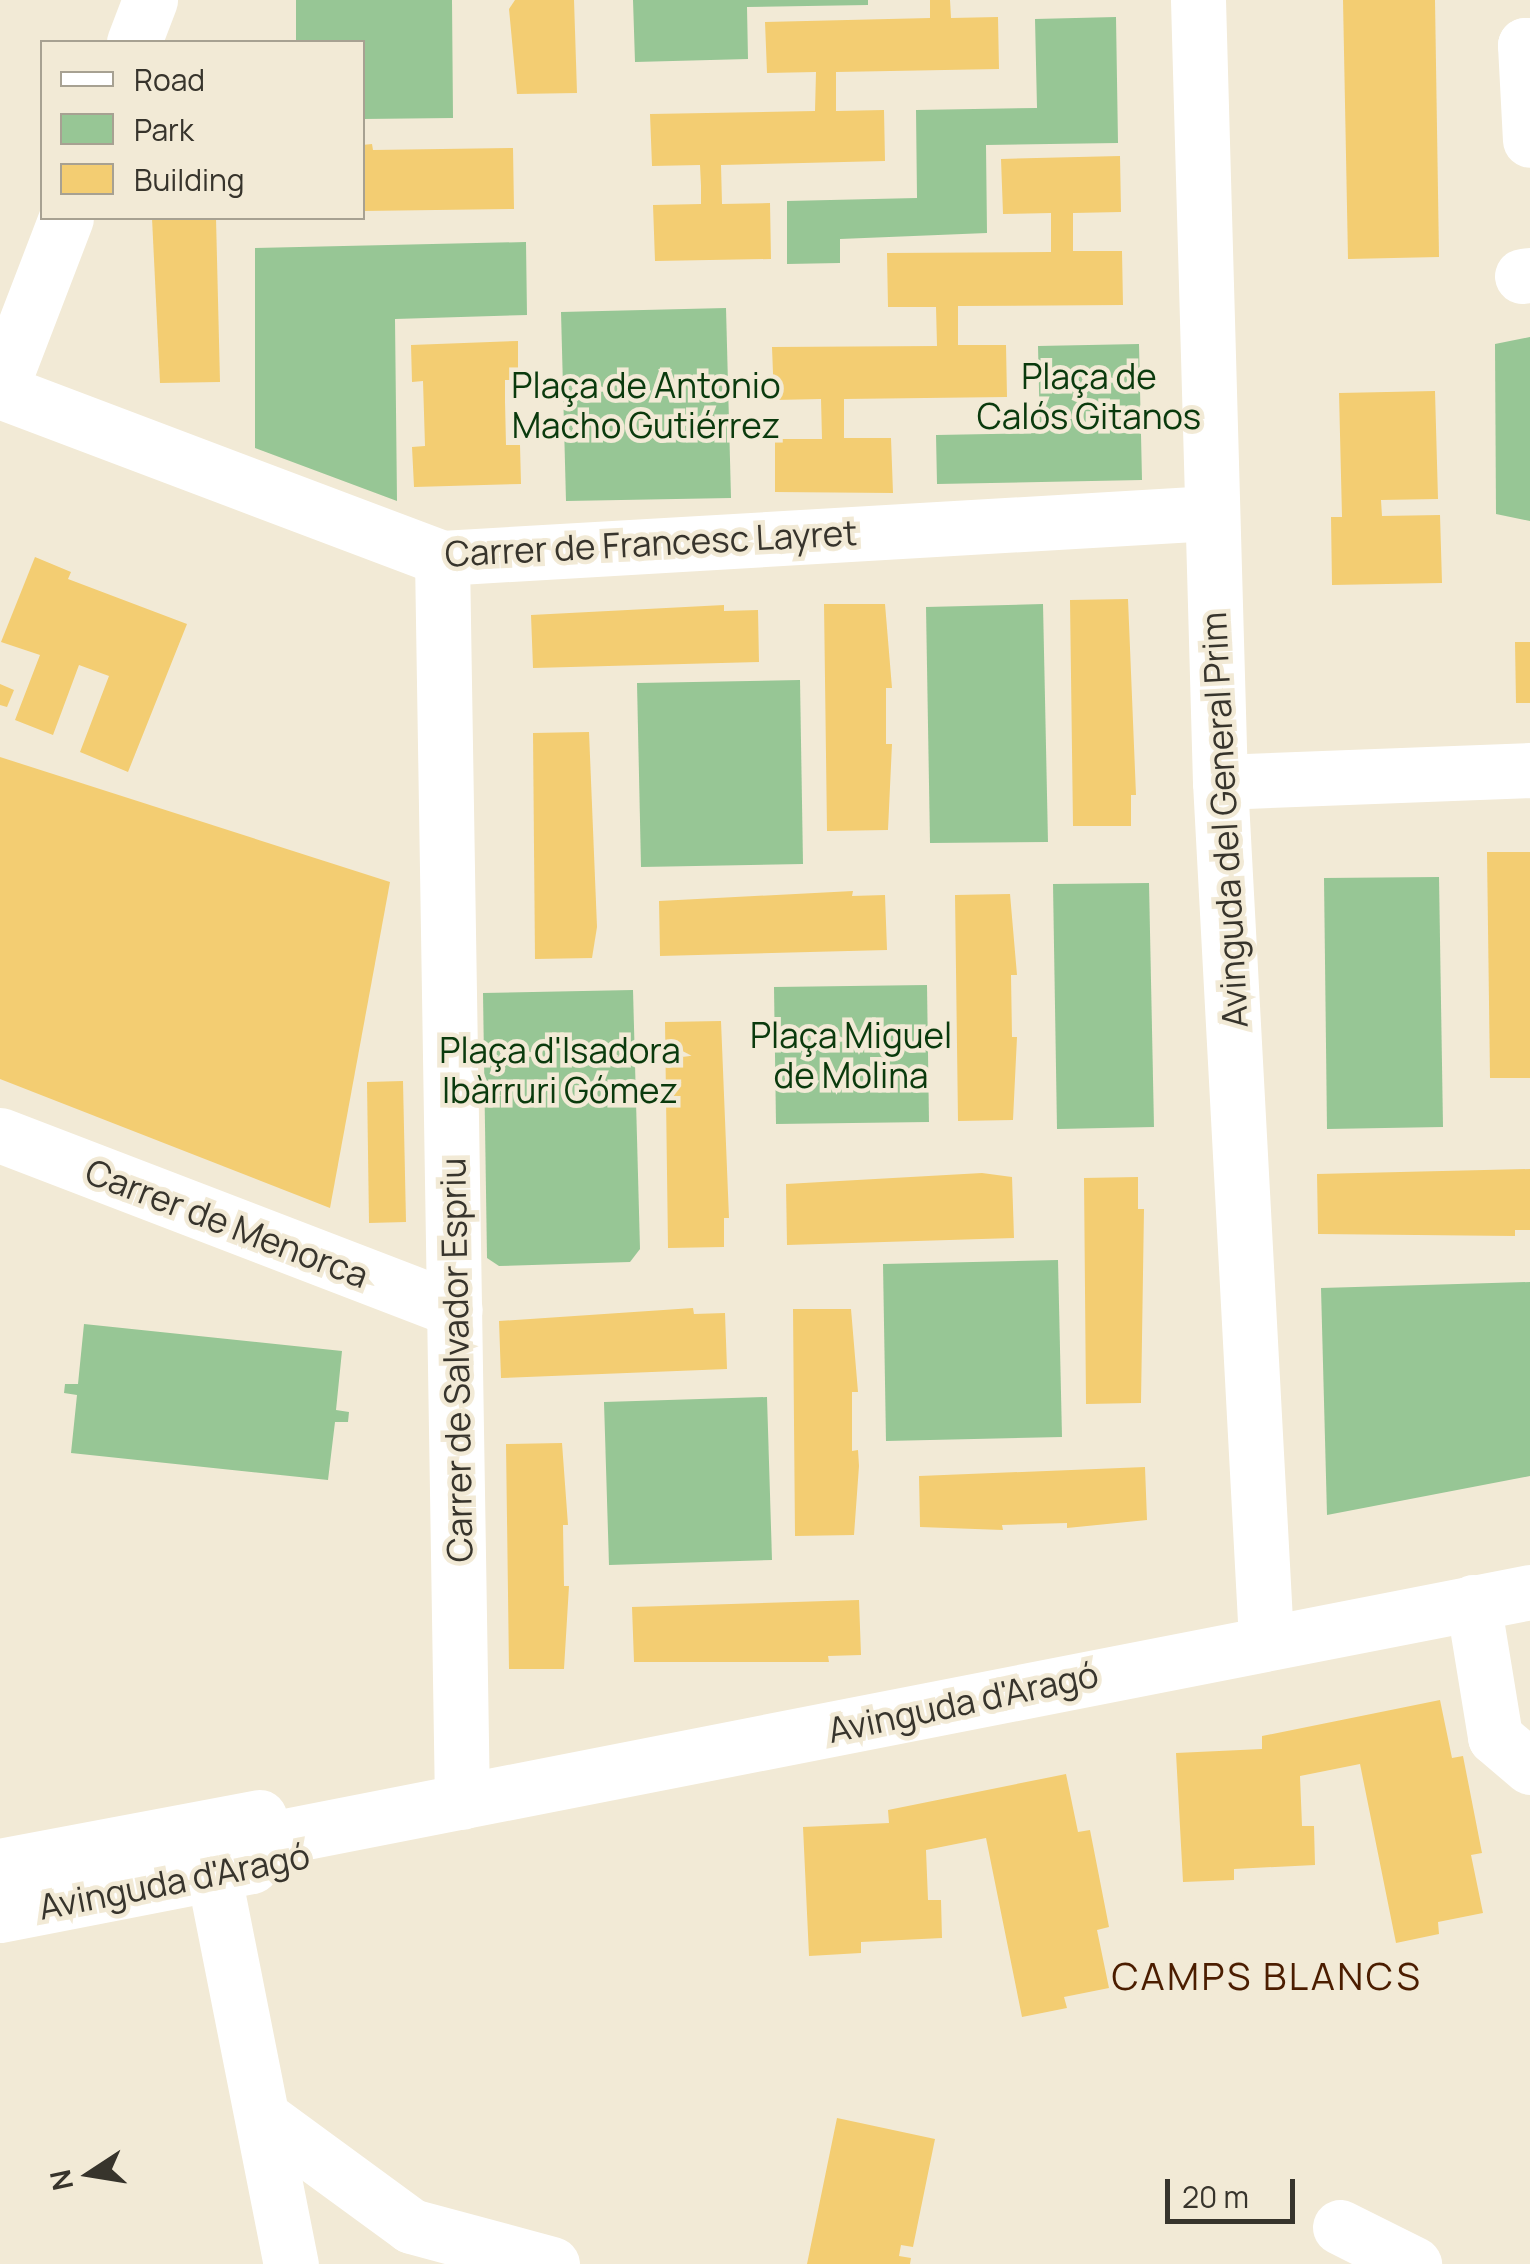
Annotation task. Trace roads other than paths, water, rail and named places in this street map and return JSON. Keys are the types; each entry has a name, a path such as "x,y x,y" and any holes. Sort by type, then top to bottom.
{"street":[{"path":"135,40 150,0"},
{"name":"Avinguda del General Prim","path":"1198,0 1220,782 1266,1640"},
{"path":"1530,45 1525,45 1530,140"},
{"path":"0,390 65,220"},
{"name":"Carrer de Francesc Layret","path":"0,390 442,558 1211,513"},
{"name":"Carrer de Salvador Espriu","path":"442,558 462,1802"},
{"path":"1220,782 1530,770"},
{"name":"Carrer de Menorca","path":"0,1135 455,1310"},
{"name":"Avinguda d'Aragó","path":"0,1914 212,1867 362,1845 396,1815 1266,1640 1530,1592"},
{"path":"1473,1602 1494,1736 1530,1767"},
{"name":"Avinguda d'Aragó","path":"0,1866 360,1798 396,1815"},
{"name":"Avinguda d'Aragó","path":"0,1890 196,1853 212,1867"},
{"path":"212,1867 278,2181 291,2264"},
{"path":"265,2119 411,2226 552,2264"},
{"path":"278,2181 309,2264"},
{"path":"1340,2228 1414,2264"}],"district":[{"name":"CAMPS BLANCS","path":"1267,1976"}],"park label":[{"name":"Plaça de Calós Gitanos","path":"1089,396"},
{"name":"Plaça de Antonio Macho Gutiérrez","path":"646,405"},
{"name":"Plaça Miguel de Molina","path":"851,1055"},
{"name":"Plaça d'Isadora Ibàrruri Gómez","path":"560,1070"}]}
